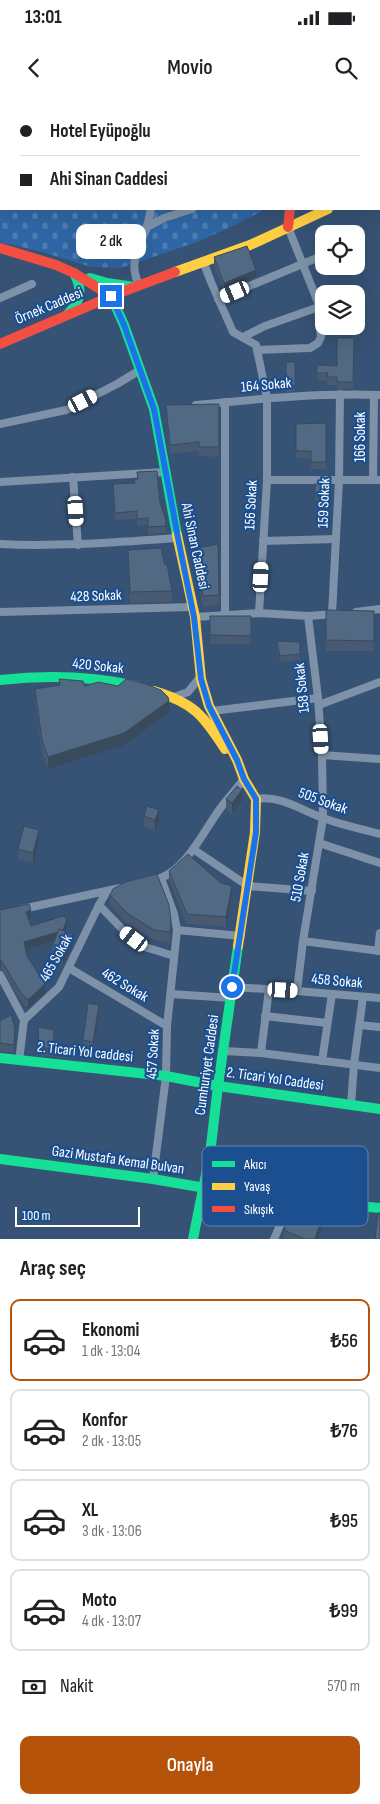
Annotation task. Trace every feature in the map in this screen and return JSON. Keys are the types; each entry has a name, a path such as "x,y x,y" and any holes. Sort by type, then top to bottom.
{"main road":[{"path":"288,227 290,210"},
{"name":"Örnek Caddesi","path":"1,341 203,260 250,245 326,210"},
{"path":"0,248 107,283 136,286"},
{"path":"74,273 111,296"},
{"path":"68,314 81,297 81,291 74,273"},
{"name":"Ahi Sinan Caddesi","path":"111,296 140,370 158,409 165,472 193,612 201,676 209,706 237,760 243,777 256,799"},
{"name":"420 Sokak","path":"0,680 38,676 90,678 120,682 187,702 196,709 210,726 243,777"},
{"name":"Cumhuriyet Caddesi","path":"211,1146 232,987 256,832 256,799"},
{"name":"2. Ticari Yol caddesi","path":"0,1058 166,1076"},
{"name":"2. Ticari Yol Caddesi","path":"166,1076 218,1086 380,1109"},
{"name":"Gazi Mustafa Kemal Bulvan","path":"0,1159 202,1187"},
{"name":"Cumhuriyet Caddesi","path":"193,1239 202,1192"}],"street":[{"path":"136,286 134,262 147,227 151,210"},
{"path":"147,227 164,218 189,210"},
{"path":"288,227 315,296"},
{"path":"218,299 315,258"},
{"path":"203,260 233,332 256,346 257,350 310,348 316,345 321,335"},
{"path":"0,298 32,284"},
{"path":"242,337 315,305"},
{"name":"156 Sokak","path":"257,350 267,398 266,480 259,613"},
{"path":"0,424 66,410 140,370"},
{"name":"164 Sokak","path":"190,406 267,398 340,394 377,395"},
{"name":"159 Sokak","path":"332,614 339,480 340,394"},
{"name":"166 Sokak","path":"377,395 377,480"},
{"path":"225,402 225,615"},
{"path":"0,482 165,472"},
{"path":"73,477 78,545"},
{"path":"266,480 377,480"},
{"path":"0,544 30,546 78,545 178,538"},
{"path":"263,541 336,539"},
{"path":"351,612 380,609"},
{"name":"428 Sokak","path":"0,612 193,612 225,615 259,613 308,616 342,613"},
{"name":"158 Sokak","path":"308,616 322,755 323,818"},
{"path":"174,698 188,692 201,676"},
{"path":"212,711 318,702 380,682"},
{"path":"322,755 380,759"},
{"path":"152,880 162,878 176,867 193,848 243,777"},
{"name":"505 Sokak","path":"256,799 267,797 323,818 380,834"},
{"name":"510 Sokak","path":"298,991 302,941 323,818"},
{"path":"319,843 380,863"},
{"path":"193,848 248,886 312,891"},
{"name":"457 Sokak","path":"153,1179 166,1076 168,1026 177,930 174,914 162,878"},
{"path":"10,912 126,887"},
{"name":"465 Sokak","path":"24,1020 58,987 99,905 108,891"},
{"path":"99,905 124,931 145,947 174,956"},
{"path":"177,930 241,936"},
{"path":"302,941 379,951 380,933"},
{"name":"462 Sokak","path":"69,968 168,1026"},
{"path":"0,975 24,1020 19,1061"},
{"name":"458 Sokak","path":"232,987 380,998"},
{"path":"261,1053 269,989"},
{"path":"171,994 231,998"},
{"path":"322,1061 332,994"},
{"path":"351,1105 354,1064 363,997"},
{"path":"265,1016 328,1023"},
{"path":"359,1025 380,1027"},
{"path":"224,1051 261,1053 380,1068"},
{"path":"274,1239 280,1226"}],"green space":[{"path":"0,210 264,210 197,242 121,268 91,267 39,251 0,242"}],"building":[{"path":"247,246 256,270 224,283 214,257"},
{"path":"337,338 354,338 353,382 337,382 337,377 327,377 328,373 317,373 317,365 337,366"},
{"path":"286,362 295,362 295,386 286,386"},
{"path":"219,404 219,447 199,447 199,442 170,445 166,405"},
{"path":"326,423 326,462 311,462 311,451 296,451 296,424"},
{"path":"157,471 160,503 166,526 148,527 148,518 137,519 137,511 115,513 113,484 135,483 134,479 138,479 137,472"},
{"path":"315,484 327,484 327,496 315,496"},
{"path":"218,544 219,595 203,596 193,549"},
{"path":"161,548 165,565 167,564 172,591 130,592 128,550"},
{"path":"326,610 374,611 374,641 326,640"},
{"path":"210,616 251,616 251,636 210,635"},
{"path":"277,641 300,642 300,654 280,656"},
{"path":"59,679 83,681 85,686 98,682 118,686 126,679 161,690 168,697 169,701 124,733 48,757 42,740 35,689 60,685"},
{"path":"237,786 242,790 232,803 226,799"},
{"path":"147,806 159,810 155,820 144,816"},
{"path":"24,826 39,830 33,853 18,849"},
{"path":"188,854 221,883 232,886 226,917 187,914 169,871"},
{"path":"157,874 169,905 170,932 154,930 127,913 110,895 113,889 125,882"},
{"path":"29,904 31,910 26,912 31,926 63,916 67,919 63,930 59,929 58,932 24,942 27,956 45,984 28,1000 21,993 0,961 0,910"},
{"path":"59,929 73,935 63,955 51,949"},
{"path":"88,1003 99,1005 93,1042 83,1040"},
{"path":"11,1015 15,1028 14,1045 0,1043 0,1021"},
{"path":"38,1027 54,1030 53,1049 39,1047"},
{"path":"378,1213 380,1213 380,1239 375,1239"},
{"path":"286,1226 319,1226 315,1239 305,1239 284,1230"}],"traffic: fast":[{"path":"68,314 76,304 79,295 79,285 74,273"},
{"path":"90,278 134,287"},
{"path":"111,296 124,325 154,409 177,535"},
{"path":"0,680 68,677 136,686"},
{"path":"211,1146 238,946"},
{"path":"0,1058 166,1076 218,1086 380,1109"},
{"path":"0,1159 202,1187"},
{"path":"193,1239 202,1194"},
{"path":"368,1207 380,1208"}],"traffic: slow":[{"path":"175,272 250,245 326,210"},
{"path":"177,535 195,617 201,679 209,706 237,760 244,779 256,799 255,832 238,946"},
{"path":"154,691 179,700 196,712 210,727 225,749"}],"traffic: jam":[{"path":"288,227 290,210"},
{"path":"0,248 56,265 74,273 111,296"},
{"path":"0,344 119,293 175,272"}],"route":[{"path":"111,296 124,325 154,409 194,617 201,679 209,706 237,760 248,787 256,799 256,832 232,987"}]}
